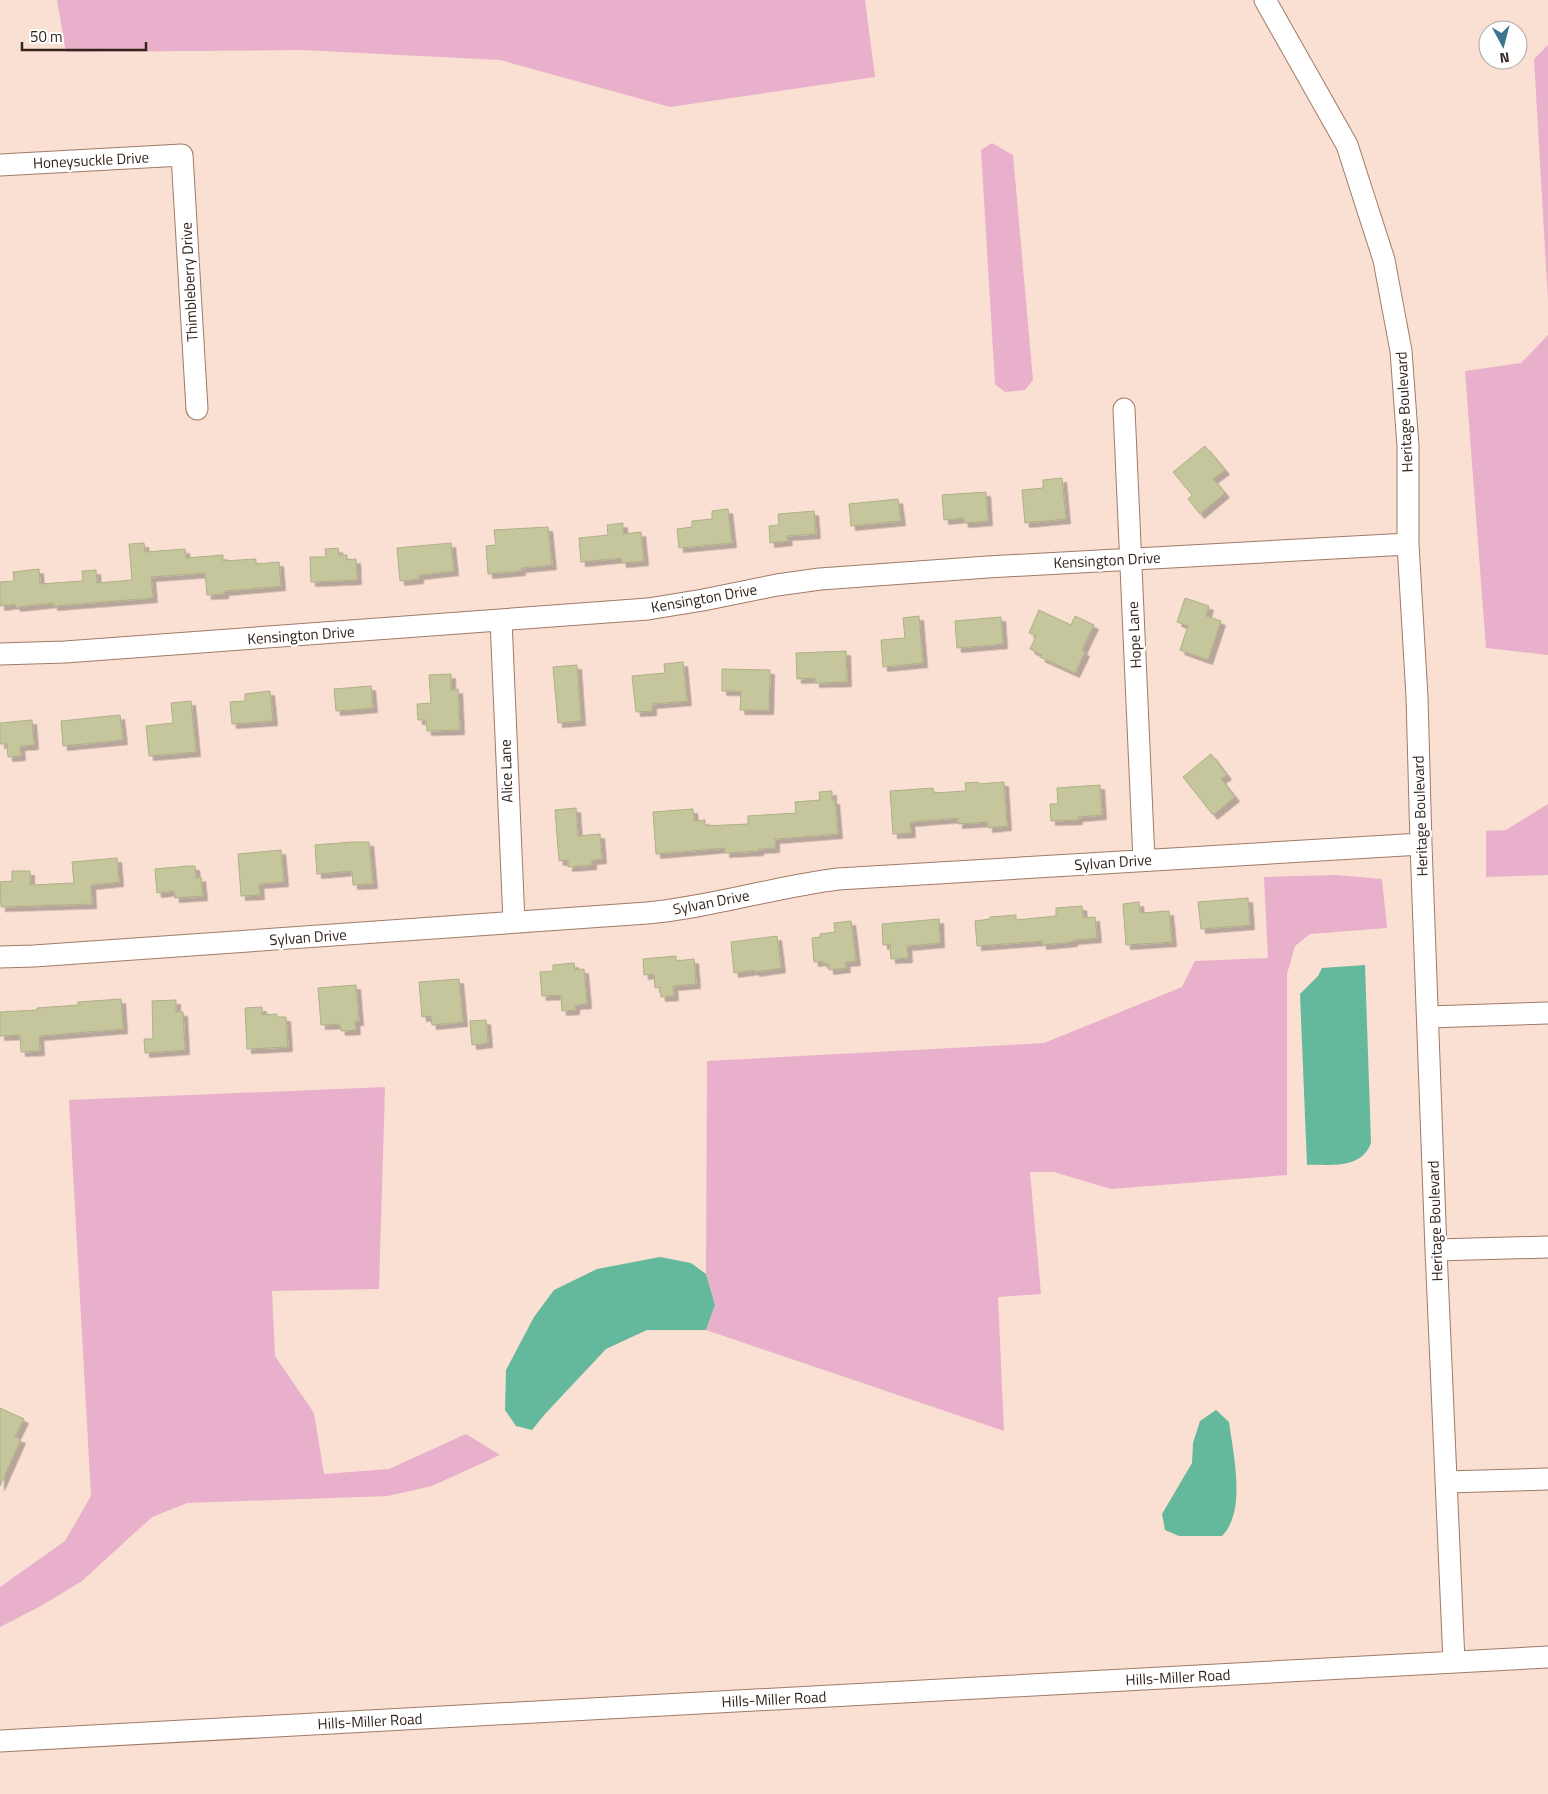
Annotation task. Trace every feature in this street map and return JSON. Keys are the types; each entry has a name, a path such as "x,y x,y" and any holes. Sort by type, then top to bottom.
{"street":[{"name":"Heritage Boulevard","path":"1265,0 1347,145 1384,260 1401,351 1408,446 1408,544 1417,697 1436,1250 1454,1662"},
{"name":"Honeysuckle Drive","path":"0,165 182,155"},
{"name":"Thimbleberry Drive","path":"182,155 197,409"},
{"name":"Hope Lane","path":"1124,409 1144,860"},
{"name":"Kensington Drive","path":"0,654 65,652 648,609 820,579 1408,544"},
{"name":"Alice Lane","path":"501,620 514,922"},
{"name":"Sylvan Drive","path":"0,957 659,912 689,908 793,885 838,879 1421,844"},
{"path":"1428,1017 1548,1012"},
{"path":"1436,1250 1548,1246"},
{"path":"1446,1482 1548,1478"},
{"name":"Hills-Miller Road","path":"0,1741 1548,1657"}],"shaded area":[{"path":"57,0 865,0 875,77 670,107 500,60 301,50 66,52"},
{"path":"1548,45 1548,301 1534,59"},
{"path":"992,143 1013,155 1033,380 1025,390 1005,392 995,384 981,150"},
{"path":"1548,335 1548,655 1486,648 1465,371 1521,363"},
{"path":"1548,804 1548,875 1486,877 1486,831 1506,830"},
{"path":"1336,875 1382,879 1387,928 1310,934 1295,946 1287,974 1287,1175 1111,1189 1054,1172 1030,1172 1041,1294 998,1297 1004,1431 706,1330 715,1305 706,1274 707,1061 1044,1043 1182,987 1195,961 1268,958 1264,877"},
{"path":"1365,965 1371,1143 1366,1152 1353,1162 1335,1165 1307,1165 1300,994 1318,976 1322,968"},
{"path":"385,1087 379,1289 272,1291 275,1356 314,1413 324,1474 389,1469 466,1434 500,1455 432,1486 388,1496 187,1503 152,1517 82,1581 41,1606 0,1627 0,1587 65,1541 91,1496 69,1100"},
{"path":"660,1257 691,1263 706,1274 715,1305 706,1330 647,1330 606,1349 532,1430 516,1426 505,1410 506,1370 534,1317 554,1290 597,1269"},
{"path":"1216,1410 1229,1422 1236,1481 1234,1512 1230,1525 1222,1536 1179,1536 1165,1530 1162,1514 1192,1463 1193,1443 1200,1421"}],"building":[{"path":"1205,446 1225,470 1213,479 1225,493 1200,514 1188,499 1192,495 1173,472"},
{"path":"1062,478 1066,519 1025,523 1022,490 1043,488 1043,480"},
{"path":"986,492 988,521 964,523 963,518 944,520 942,495"},
{"path":"898,499 901,521 851,526 849,504"},
{"path":"728,509 732,543 679,548 677,529 692,527 692,521 712,519 712,511"},
{"path":"814,511 816,534 787,536 788,541 770,543 769,526 779,525 778,514"},
{"path":"623,523 623,534 641,532 644,561 622,563 621,558 581,562 579,538 608,535 607,525"},
{"path":"548,527 552,565 521,568 521,571 488,574 486,546 496,545 494,530"},
{"path":"144,543 145,552 185,549 186,558 223,555 223,561 256,559 256,564 279,562 281,586 224,591 224,594 207,595 205,573 151,577 153,598 53,606 53,603 16,607 15,604 0,606 0,582 14,581 13,572 39,569 40,584 83,581 82,571 96,570 97,583 132,580 129,544"},
{"path":"451,543 454,571 419,575 419,579 400,581 397,548"},
{"path":"338,548 339,555 347,555 347,560 356,559 357,580 311,582 310,557 326,557 325,549"},
{"path":"1185,598 1209,606 1206,616 1221,621 1208,660 1180,650 1188,626 1177,622"},
{"path":"1039,610 1071,625 1075,616 1094,625 1082,650 1085,652 1075,673 1040,657 1042,655 1030,649 1036,636 1029,633"},
{"path":"919,616 923,663 883,667 881,640 905,638 903,618"},
{"path":"1001,617 1003,644 957,648 955,621"},
{"path":"846,651 847,682 815,683 815,678 797,679 796,653"},
{"path":"683,662 687,701 652,704 652,711 636,712 632,676 665,673 664,664"},
{"path":"577,665 581,721 558,723 553,667"},
{"path":"722,669 770,670 769,710 740,710 741,691 722,691"},
{"path":"451,674 451,690 458,689 460,730 427,731 426,720 418,720 417,704 431,703 429,675"},
{"path":"371,686 373,708 336,711 334,689"},
{"path":"270,691 273,721 232,724 230,702 245,701 245,694"},
{"path":"191,701 196,752 149,756 146,726 173,723 171,703"},
{"path":"120,715 123,740 63,746 61,721"},
{"path":"32,720 34,745 20,746 21,756 8,757 7,744 0,744 0,723"},
{"path":"1211,754 1227,775 1221,779 1235,797 1213,815 1183,777"},
{"path":"978,782 979,784 1004,782 1007,826 988,828 988,822 958,824 958,818 910,822 911,833 893,834 890,791 933,788 934,793 966,791 965,783"},
{"path":"1100,785 1102,815 1078,817 1078,820 1051,821 1050,804 1058,804 1057,788"},
{"path":"832,791 832,800 835,800 838,834 775,839 775,848 759,849 759,851 725,853 725,848 656,854 653,812 693,809 694,821 705,820 705,826 748,824 748,816 796,813 795,802 820,800 819,792"},
{"path":"576,808 578,836 600,834 602,859 592,860 592,865 568,867 568,860 559,861 555,810"},
{"path":"369,842 373,884 353,885 352,871 317,874 315,845"},
{"path":"281,850 284,882 259,884 260,895 241,896 238,854"},
{"path":"117,858 119,882 91,885 92,904 1,907 0,882 12,881 12,871 30,871 30,885 74,883 72,862"},
{"path":"195,866 196,878 201,877 203,896 175,898 174,891 157,893 155,869"},
{"path":"1248,898 1250,925 1201,929 1198,902"},
{"path":"1139,902 1140,913 1169,911 1172,942 1126,945 1123,904"},
{"path":"1082,906 1083,918 1095,917 1097,938 1042,945 1042,941 977,946 975,921 990,919 990,917 1016,915 1016,920 1056,916 1056,908"},
{"path":"939,919 940,943 907,946 908,958 891,959 890,944 883,945 882,924"},
{"path":"851,921 856,961 845,962 846,968 829,970 829,964 823,964 823,961 814,962 812,938 820,937 820,934 835,932 834,923"},
{"path":"777,936 781,968 734,973 731,942"},
{"path":"676,956 676,961 694,959 696,984 673,986 674,996 661,997 660,987 655,988 654,974 644,975 643,959"},
{"path":"574,963 575,970 584,969 587,1004 575,1005 575,1010 562,1011 561,995 542,996 540,972 553,971 553,965"},
{"path":"459,979 463,1022 432,1025 431,1016 422,1017 419,982"},
{"path":"356,985 359,1021 355,1021 356,1030 341,1031 340,1024 321,1025 318,988"},
{"path":"121,999 123,1029 39,1036 40,1051 21,1052 20,1035 0,1036 0,1012 37,1010 37,1008 78,1005 78,1002"},
{"path":"176,1000 176,1012 183,1012 185,1050 145,1053 144,1039 153,1039 152,1001"},
{"path":"262,1007 262,1015 277,1014 277,1017 286,1017 288,1047 247,1049 245,1008"},
{"path":"486,1020 488,1043 472,1045 470,1021"},
{"path":"0,1408 24,1419 15,1437 21,1439 0,1486"}]}
